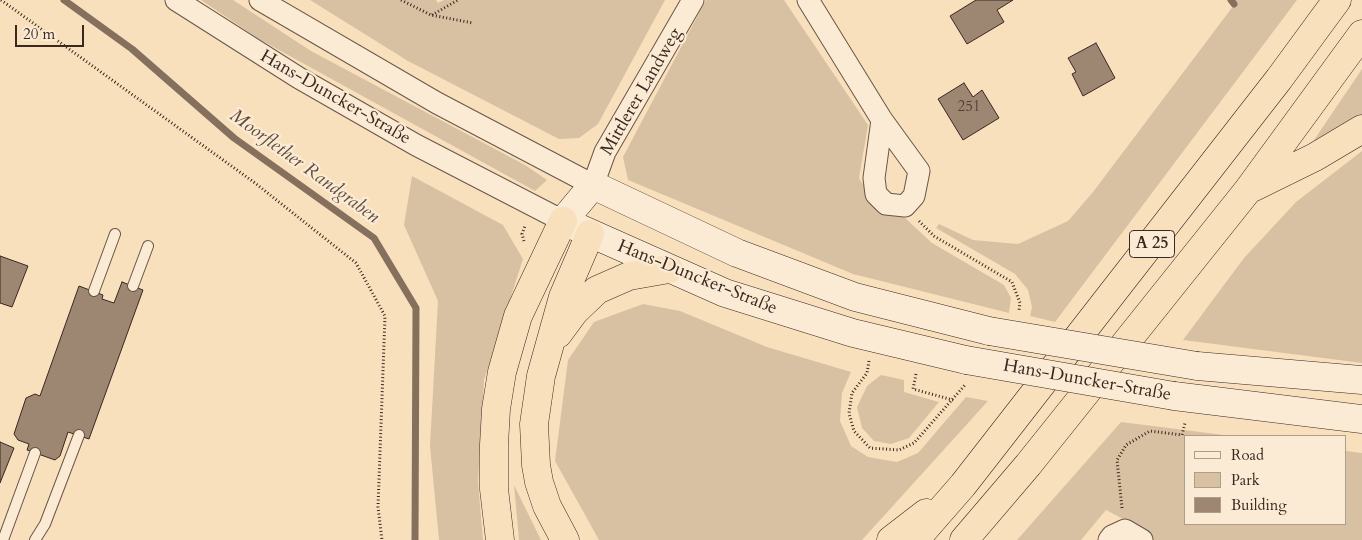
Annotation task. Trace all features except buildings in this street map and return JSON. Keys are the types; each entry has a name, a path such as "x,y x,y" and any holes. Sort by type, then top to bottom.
{"highway":[{"name":"A 25","path":"915,540 963,485 1273,87 1337,0"},
{"name":"A 25","path":"964,540 1028,465 1248,190 1362,34"},
{"path":"1248,190 1316,156 1362,129"},
{"path":"500,540 494,488 494,446 496,409 502,372 518,316 563,221"},
{"path":"565,540 547,506 539,482 534,443 537,402 542,376 568,281 590,234"},
{"path":"552,344 575,311 597,290 629,276 669,269"},
{"path":"891,540 963,485"}],"street":[{"name":"Hans-Duncker-Straße","path":"176,0 299,78 390,131 503,192 590,234 724,293 785,313 966,360 1174,396 1362,419"},
{"name":"Hans-Duncker-Straße","path":"260,0 437,103 593,185 737,253 855,297 989,331 1197,366 1362,380"},
{"name":"Mittlerer Landweg","path":"593,185 605,152 693,0"},
{"path":"808,0 882,120"},
{"path":"563,221 593,185"},
{"path":"590,234 593,185"},
{"path":"1110,540 1112,536 1125,530 1142,540"}],"lane":[{"path":"94,291 115,234"},
{"path":"133,286 148,246"},
{"path":"35,540 45,524 79,436"},
{"path":"3,540 35,453"}],"path":[{"path":"1,0 248,178 356,264 385,316 378,507 382,540"},
{"path":"401,0 431,15 473,23"},
{"path":"431,15 458,0"},
{"path":"917,370 913,389 953,400"},
{"path":"1122,503 1117,460 1126,445 1150,432 1182,436 1186,420"}],"green space":[{"path":"201,0 233,0 311,51 525,165 547,180 535,191 259,39"},
{"path":"310,0 436,0 438,3 444,0 665,0 598,124 579,138 559,139 408,61"},
{"path":"706,0 784,0 868,125 859,178 879,210 904,217 932,243 1004,285 1011,298 1009,313 853,274 628,180 623,157"},
{"path":"1231,0 1297,0 1055,322 1030,316 1032,307 1028,290 1015,274 936,228 939,224 973,240 1018,244 1068,221 1093,192 1234,5"},
{"path":"1362,69 1362,115 1312,143"},
{"path":"1362,151 1362,363 1183,340 1244,258 1296,202"},
{"path":"412,176 503,225 523,259 484,380 478,482 483,540 439,540 430,446 438,301 404,225"},
{"path":"643,304 680,311 767,347 851,372 842,393 840,421 851,446 868,457 897,462 918,453 966,397 988,401 862,540 599,540 555,461 568,360 594,322"},
{"path":"881,375 904,380 904,392 939,402 909,438 891,444 874,441 862,428 857,407 867,386"},
{"path":"1121,422 1224,435 1184,435 1184,525 1347,525 1347,451 1362,453 1362,540 1151,540 1144,530 1106,510 1081,540 1017,540"},
{"path":"514,485 541,540 519,540"}],"waterway":[{"name":"Moorflether Randgraben","path":"64,0 132,49 234,138 374,238 416,308 415,540"},
{"path":"1231,0 1234,4"}]}
